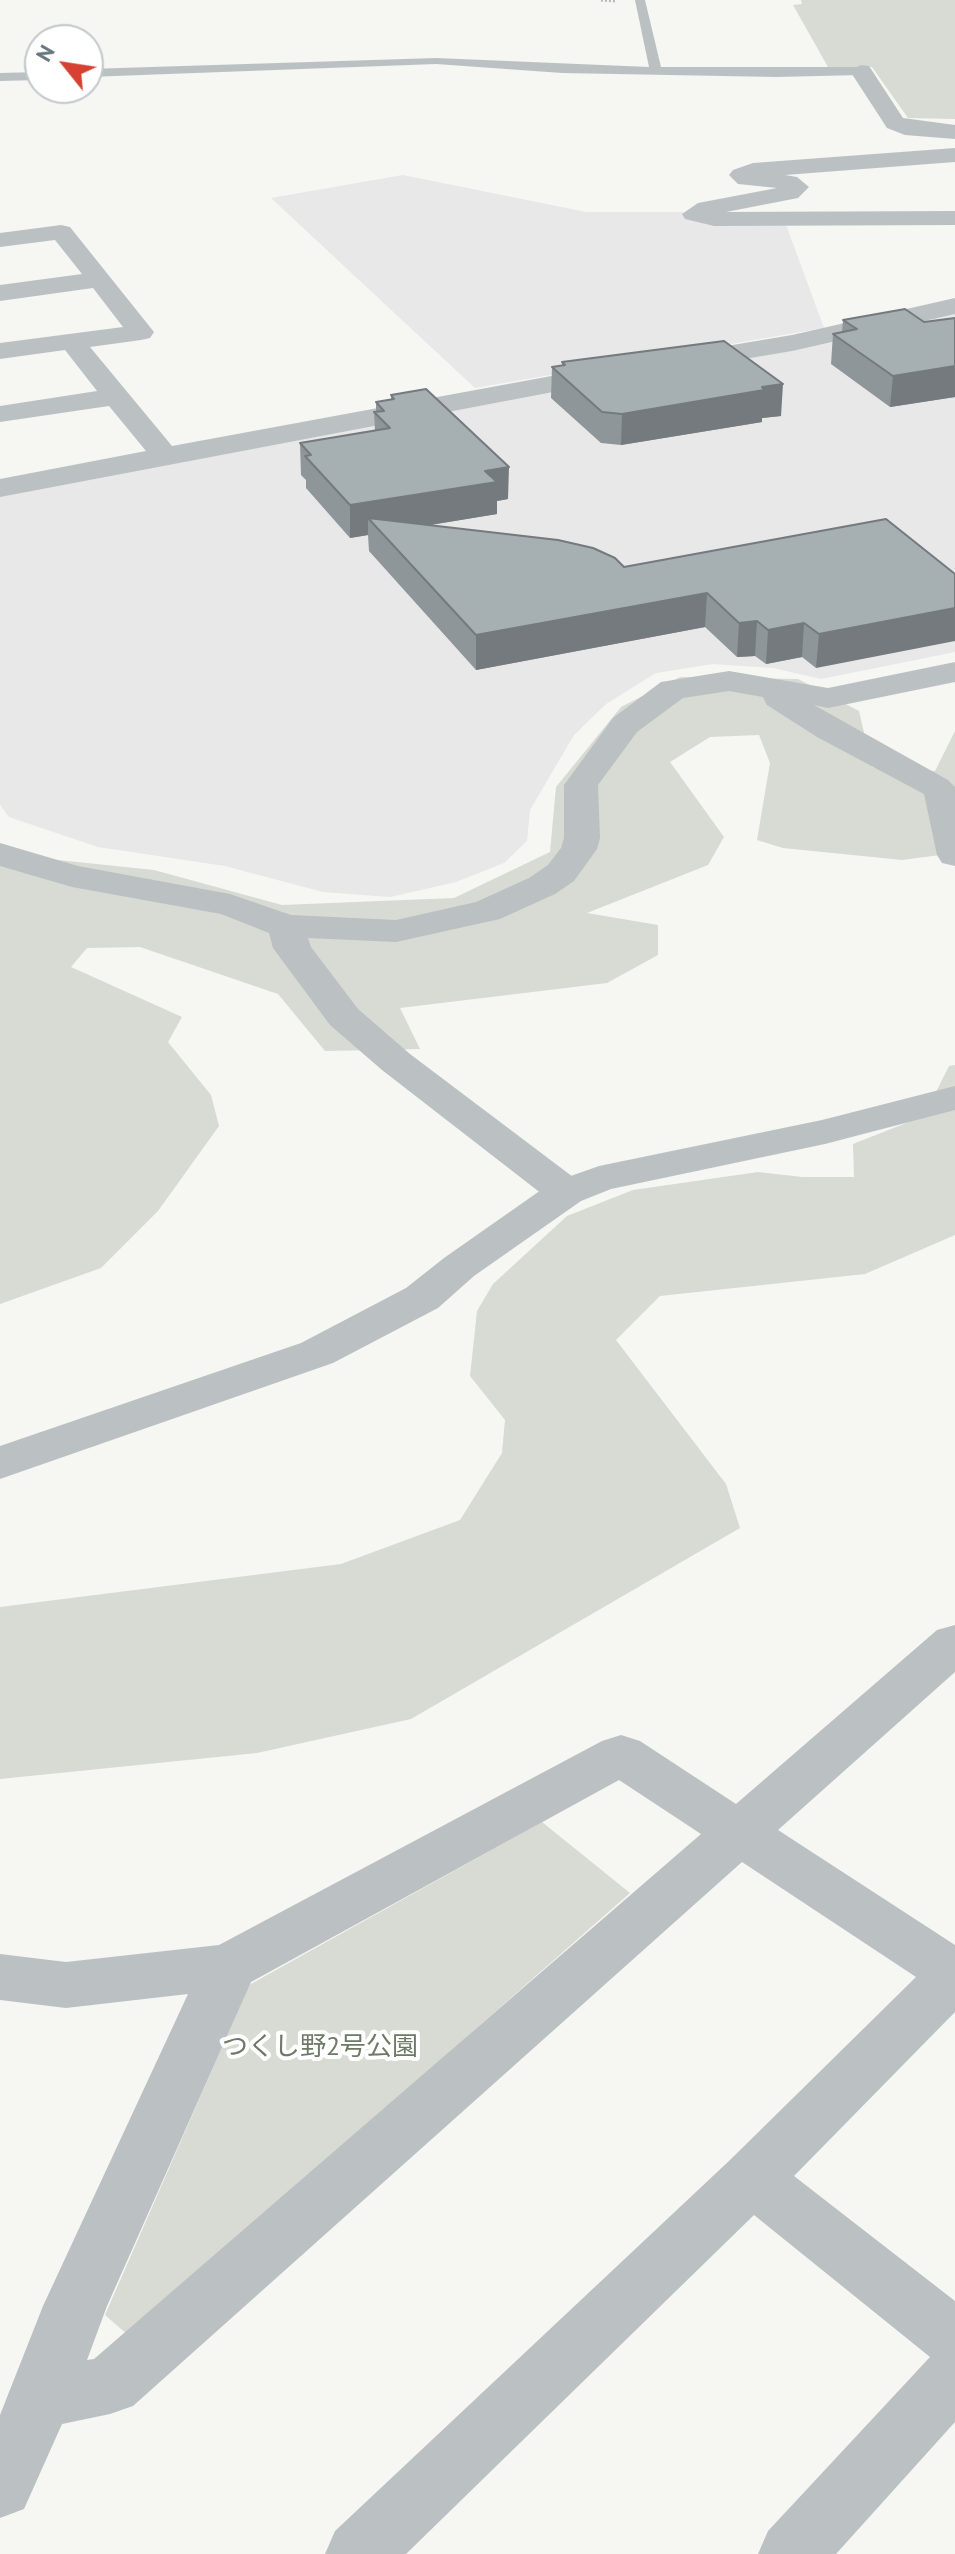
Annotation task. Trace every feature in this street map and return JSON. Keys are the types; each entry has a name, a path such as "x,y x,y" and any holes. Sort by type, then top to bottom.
{"street":[{"path":"861,71 895,123 905,128 955,132"},
{"path":"955,155 761,168 741,175 746,179 789,182 797,187 790,193 694,213 714,219 955,218"},
{"path":"0,240 61,232 141,332 0,351"},
{"path":"0,293 97,280"},
{"path":"0,488 495,393 792,343 955,306"},
{"path":"71,341 166,458"},
{"path":"0,414 114,397"},
{"path":"0,854 72,876 219,902 263,915 286,926 396,931 487,911 542,886 561,873 579,849 581,785 625,725 673,689 721,681 757,684 828,698 955,672"},
{"path":"757,684 829,730 936,787 944,796 955,855"},
{"path":"286,926 292,948 344,1017 396,1062 566,1192"},
{"path":"0,1463 329,1347 422,1298 459,1267 566,1192 599,1179 825,1132 955,1098"},
{"path":"41,2398 110,2385 955,1643"},
{"path":"0,1977 66,1985 229,1967 621,1755 955,1975 752,2178 359,2554"},
{"path":"0,2487 41,2398 75,2306 229,1967"},
{"path":"752,2178 955,2339"},
{"path":"792,2554 955,2376"}],"lane":[{"path":"640,0 656,71"},
{"path":"104,72 436,61 656,71 861,71"},
{"path":"0,77 24,76"}],"shaded area":[{"path":"403,175 586,212 683,212 684,215 785,222 824,328 475,388 271,198"},
{"path":"955,312 955,652 821,679 773,668 713,664 656,673 606,704 574,735 530,810 527,841 504,863 456,882 390,897 323,892 225,866 98,847 9,817 0,805 0,495"}],"green space":[{"path":"801,0 955,0 955,119 908,118 872,67 828,67 793,5 802,4"},
{"path":"680,677 798,679 859,711 872,767 935,771 955,731 955,853 902,860 783,848 757,840 770,763 759,735 710,737 670,762 724,837 708,865 587,913 658,925 658,955 607,983 400,1008 420,1049 325,1051 278,994 140,947 87,948 71,967 182,1017 168,1042 211,1095 219,1126 158,1211 101,1268 0,1304 0,854 154,870 282,905 454,898 550,852 556,787 621,707"},
{"path":"955,1065 955,1235 865,1274 660,1296 616,1340 726,1484 740,1528 411,1719 257,1753 0,1779 0,1607 341,1564 460,1520 502,1453 505,1420 470,1376 477,1311 493,1284 567,1216 633,1190 758,1172 802,1177 854,1177 853,1144 924,1116 949,1066"},
{"name":"つくし野2号公園","path":"542,1822 630,1893 128,2335 105,2315 249,1985"}],"building":[{"path":"905,309 924,322 955,318 955,366 893,376 833,334 857,329 843,320"},
{"path":"724,341 783,384 762,387 764,390 622,414 602,412 552,367 565,365 562,362"},
{"path":"426,389 509,467 485,471 497,482 350,505 305,456 311,455 300,443 390,428 374,412 384,411 376,402 394,399 391,395"},
{"path":"368,518 558,540 593,548 615,558 624,567 886,519 955,574 955,608 819,634 804,623 768,630 757,621 739,623 707,593 476,635"}]}
